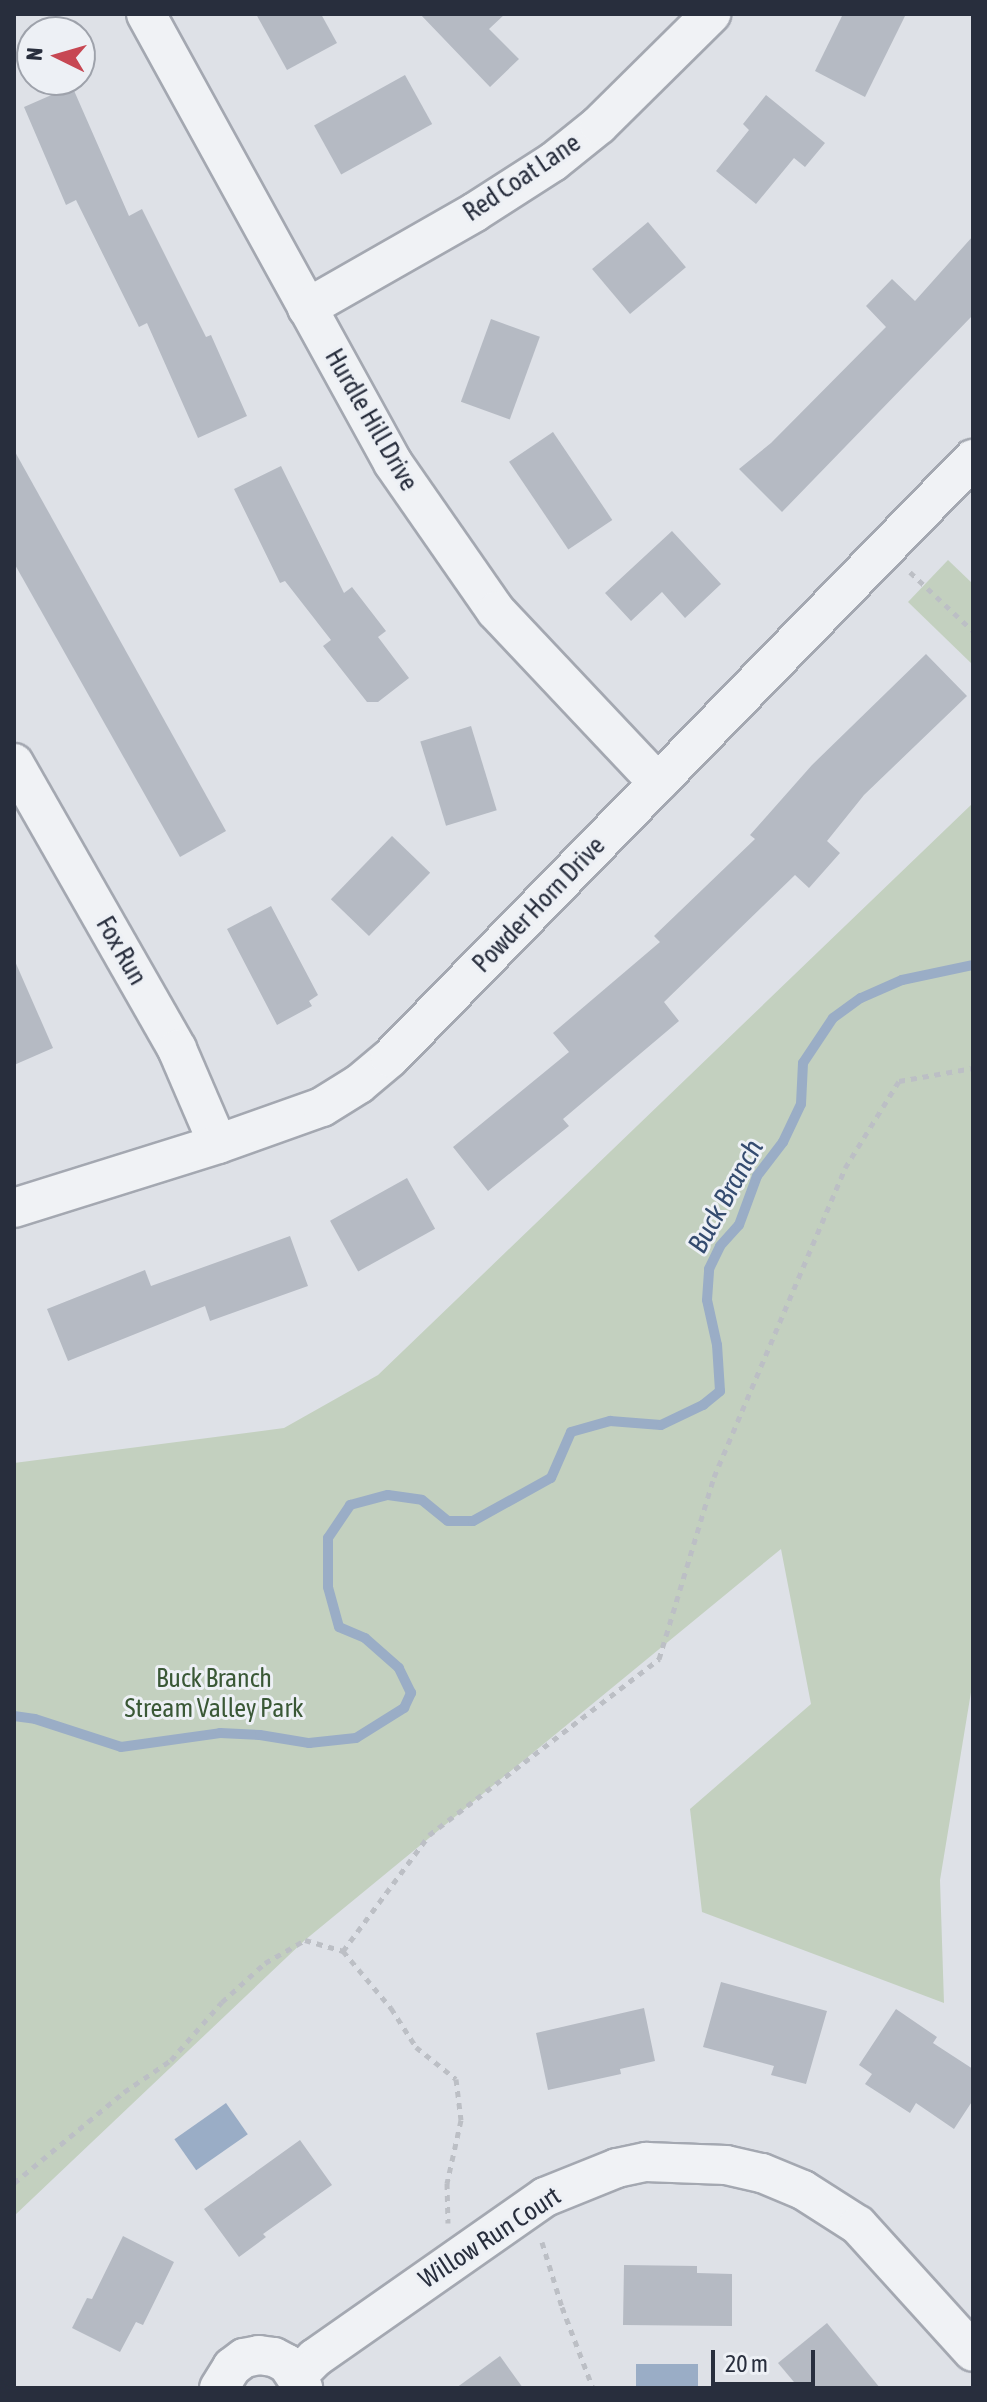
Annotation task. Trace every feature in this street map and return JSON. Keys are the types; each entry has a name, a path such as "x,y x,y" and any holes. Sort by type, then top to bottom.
{"street":[{"name":"Hurdle Hill Drive","path":"146,14 393,463 496,611 658,783"},
{"name":"Red Coat Lane","path":"307,308 475,212 553,162 599,125 711,14"},
{"name":"Powder Horn Drive","path":"14,1208 218,1144 322,1107 380,1067 973,459"},
{"name":"Fox Run","path":"14,763 177,1049 218,1144"},
{"name":"Willow Run Court","path":"219,2388 232,2367 244,2358 259,2355 274,2357 301,2382 315,2358 529,2207 545,2197 617,2168 646,2162 726,2165 762,2173 803,2190 858,2225 973,2352"}],"path":[{"path":"886,549 973,631"},
{"path":"343,1951 429,1835 659,1659 714,1477 845,1168 899,1081 973,1068"},
{"path":"14,2183 124,2092 171,2060 222,2002 265,1963 305,1940 343,1951 391,2008 416,2047 456,2079 461,2120 447,2183 448,2225 462,2253"},
{"path":"529,2207 593,2388"}],"green space":[{"path":"948,560 973,584 973,665 908,602"},
{"name":"Buck Branch Stream Valley Park","path":"973,803 973,1680 940,1880 944,2003 702,1912 690,1809 811,1704 781,1549 305,1940 14,2216 14,1463 284,1428 378,1375"}],"water":[{"path":"226,2103 248,2134 196,2170 174,2139"},
{"path":"636,2364 698,2364 698,2388 636,2388"}],"building":[{"path":"256,14 321,14 337,43 287,70"},
{"path":"420,14 505,14 489,29 519,59 490,87"},
{"path":"843,14 906,14 865,97 815,71"},
{"path":"405,75 432,124 341,174 314,125"},
{"path":"766,95 825,143 805,167 794,158 756,204 716,171 749,130 743,124"},
{"path":"49,96 76,96 129,216 142,209 206,337 211,335 247,416 198,438 147,323 139,327 76,200 66,205 24,107"},
{"path":"648,222 686,267 630,314 592,269"},
{"path":"973,236 973,315 782,512 739,469 771,443 886,327 866,306 892,279 915,301"},
{"path":"491,319 540,337 510,419 461,402"},
{"path":"553,432 612,520 568,550 509,462"},
{"path":"14,450 226,831 180,857 14,563"},
{"path":"281,466 344,593 352,587 386,631 378,637 409,678 378,702 367,702 323,646 331,640 285,581 280,583 234,489"},
{"path":"672,531 721,584 685,618 662,592 631,621 605,593"},
{"path":"926,654 967,696 864,795 827,841 840,853 809,888 795,875 664,1002 679,1021 563,1119 569,1126 488,1191 453,1147 569,1052 553,1033 660,942 654,936 755,839 750,835 812,765"},
{"path":"471,726 497,810 446,826 420,741"},
{"path":"392,836 430,873 369,936 331,899"},
{"path":"271,906 318,995 309,1001 312,1006 277,1025 227,929"},
{"path":"14,959 53,1048 14,1065"},
{"path":"407,1178 435,1229 358,1271 330,1221"},
{"path":"290,1236 308,1286 210,1321 205,1306 68,1361 47,1309 145,1270 151,1286"},
{"path":"721,1982 827,2011 806,2084 771,2075 774,2066 703,2047"},
{"path":"644,2008 655,2061 620,2069 621,2074 548,2090 536,2033"},
{"path":"896,2009 937,2037 933,2043 973,2069 973,2100 954,2129 916,2103 910,2113 865,2084 872,2074 859,2065"},
{"path":"300,2140 332,2185 263,2234 266,2237 239,2257 204,2209"},
{"path":"123,2236 174,2262 143,2325 136,2322 120,2352 72,2328 87,2298 92,2299"},
{"path":"624,2265 697,2266 697,2273 732,2274 732,2326 623,2325"},
{"path":"827,2323 880,2388 799,2388 778,2363"},
{"path":"500,2356 523,2388 456,2388"}],"waterway":[{"name":"Buck Branch","path":"14,1716 35,1719 121,1747 220,1733 260,1735 309,1743 356,1738 404,1708 411,1693 399,1668 365,1638 339,1627 328,1587 328,1538 350,1505 388,1495 422,1500 448,1521 473,1521 551,1478 571,1432 610,1421 661,1425 703,1405 720,1391 717,1345 707,1300 709,1269 720,1246 739,1225 757,1176 783,1142 801,1104 803,1063 833,1018 861,998 902,980 973,965"}]}
